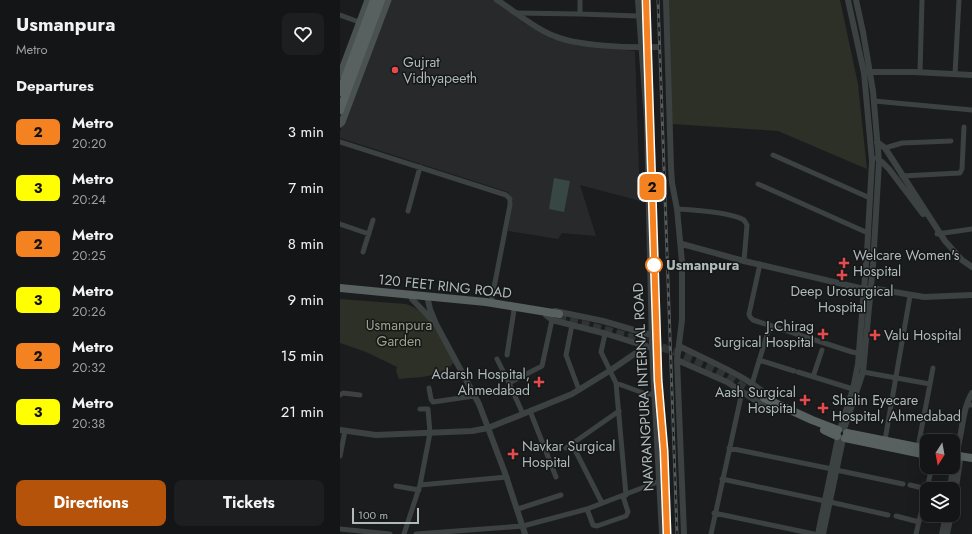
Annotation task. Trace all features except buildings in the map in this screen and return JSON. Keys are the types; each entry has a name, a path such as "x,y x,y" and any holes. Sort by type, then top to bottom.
{"main road":[{"path":"340,75 368,0"},
{"path":"340,92 374,0"},
{"path":"340,110 381,0"},
{"path":"340,124 388,0"},
{"name":"120 FEET RING ROAD","path":"340,288 411,297"},
{"name":"120 FEET RING ROAD","path":"340,293 491,302 552,316"},
{"name":"120 FEET RING ROAD","path":"428,298 552,316"},
{"path":"765,400 842,434 920,453"},
{"path":"842,434 885,440 918,447"},
{"path":"960,458 972,458"},
{"path":"960,459 972,463"}],"street":[{"path":"497,0 504,2 527,22 553,36 562,39 590,44 662,47"},
{"path":"580,0 580,14"},
{"name":"NAVRANGPURA INTERNAL ROAD","path":"638,0 647,121 651,335 649,347 654,394 662,534"},
{"path":"666,0 662,47 672,183 682,244 682,320 677,360 684,534"},
{"path":"818,534 827,502 842,434 855,390 862,353 879,169 874,101 848,0"},
{"path":"856,0 867,72 872,156 867,289"},
{"path":"920,72 922,0"},
{"path":"955,74 959,0"},
{"path":"516,14 638,16"},
{"path":"340,15 359,22"},
{"path":"867,72 920,72 972,75"},
{"path":"874,101 972,110"},
{"path":"902,176 956,174 960,172 962,169 964,127"},
{"path":"871,140 885,148 954,256 972,270"},
{"path":"885,148 902,143 951,141"},
{"path":"340,142 506,194 510,199 510,205 491,302"},
{"path":"773,155 870,198"},
{"path":"872,156 879,159 889,169 939,233 962,260 972,267"},
{"path":"408,211 420,167"},
{"path":"879,169 889,169"},
{"path":"758,184 868,233"},
{"path":"677,209 740,217 744,220 747,226 744,261"},
{"path":"363,252 373,220"},
{"path":"340,224 369,234"},
{"path":"939,233 972,229"},
{"path":"682,244 744,261 867,289 910,296 937,297 972,295"},
{"path":"760,264 749,314 753,320 862,353"},
{"path":"885,440 910,296"},
{"path":"411,297 436,324"},
{"path":"428,298 436,324 474,396 488,428 507,477 525,534"},
{"path":"507,355 514,310"},
{"path":"552,316 562,312 651,335"},
{"path":"552,316 572,325 649,347"},
{"path":"509,383 542,366 552,316"},
{"path":"572,325 566,355 579,390"},
{"path":"752,384 770,325"},
{"path":"587,509 594,526 619,519 628,514 624,495 616,383 611,370 601,354 604,334"},
{"path":"679,346 728,370 752,384 769,395 777,406"},
{"path":"340,456 343,430 376,435 472,432 488,428 572,394 649,347"},
{"path":"813,377 822,350"},
{"path":"855,390 863,372 862,353"},
{"path":"497,359 523,414"},
{"path":"677,360 703,370 727,382 761,404 777,406"},
{"path":"759,360 855,390"},
{"path":"918,447 933,368"},
{"path":"863,372 930,384"},
{"path":"616,383 646,394 654,394"},
{"path":"429,388 433,402 474,396"},
{"path":"710,534 742,392"},
{"path":"340,395 343,393 360,395"},
{"path":"960,438 966,406 972,393"},
{"path":"960,451 971,403"},
{"path":"404,534 419,488 430,433 428,409 420,409"},
{"path":"530,411 556,477"},
{"path":"566,448 618,411"},
{"path":"572,444 602,503"},
{"path":"729,448 903,484"},
{"path":"396,486 419,488 507,477"},
{"path":"722,479 888,515"},
{"path":"416,534 459,532 523,526 587,509 660,481"},
{"path":"910,485 920,487"},
{"path":"518,509 562,495"},
{"path":"823,534 827,502"},
{"path":"714,513 814,534"},
{"path":"896,516 919,522"},
{"path":"916,534 920,518"},
{"path":"942,534 945,522"},
{"path":"947,534 950,522"},
{"path":"340,529 362,533 390,534"}],"shaded area":[{"path":"389,0 494,0 524,23 552,39 589,46 635,51 640,201 580,185 596,236 562,233 558,239 508,231 513,200 508,192 340,138 340,132"},
{"path":"554,178 570,181 564,212 549,209"}],"green space":[{"path":"667,0 840,0 858,84 867,169 778,131 672,124"},
{"name":"Usmanpura Garden","path":"340,299 406,304 415,308 429,320 435,328 454,362 444,371 437,374 399,379 396,371 397,367 366,352 340,343"}],"tunnel":[{"path":"558,318 638,339 696,360 737,383 767,403"}],"railway":[{"path":"646,0 658,379 664,451 667,534"},
{"path":"658,0 677,534"}],"metro line":[{"name":"2","path":"646,0 658,380 664,451 667,534"}],"place":[{"name":"Gujrat Vidhyapeeth","path":"395,70"},
{"name":"Welcare Women's Hospital","path":"844,263"},
{"name":"Usmanpura","path":"654,265"},
{"name":"Deep Urosurgical Hospital","path":"842,275"},
{"name":"J.Chirag Surgical Hospital","path":"823,334"},
{"name":"Valu Hospital","path":"875,335"},
{"name":"Adarsh Hospital, Ahmedabad","path":"539,382"},
{"name":"Aash Surgical Hospital","path":"805,400"},
{"name":"Shalin Eyecare Hospital, Ahmedabad","path":"823,408"},
{"name":"Navkar Surgical Hospital","path":"513,454"}]}
